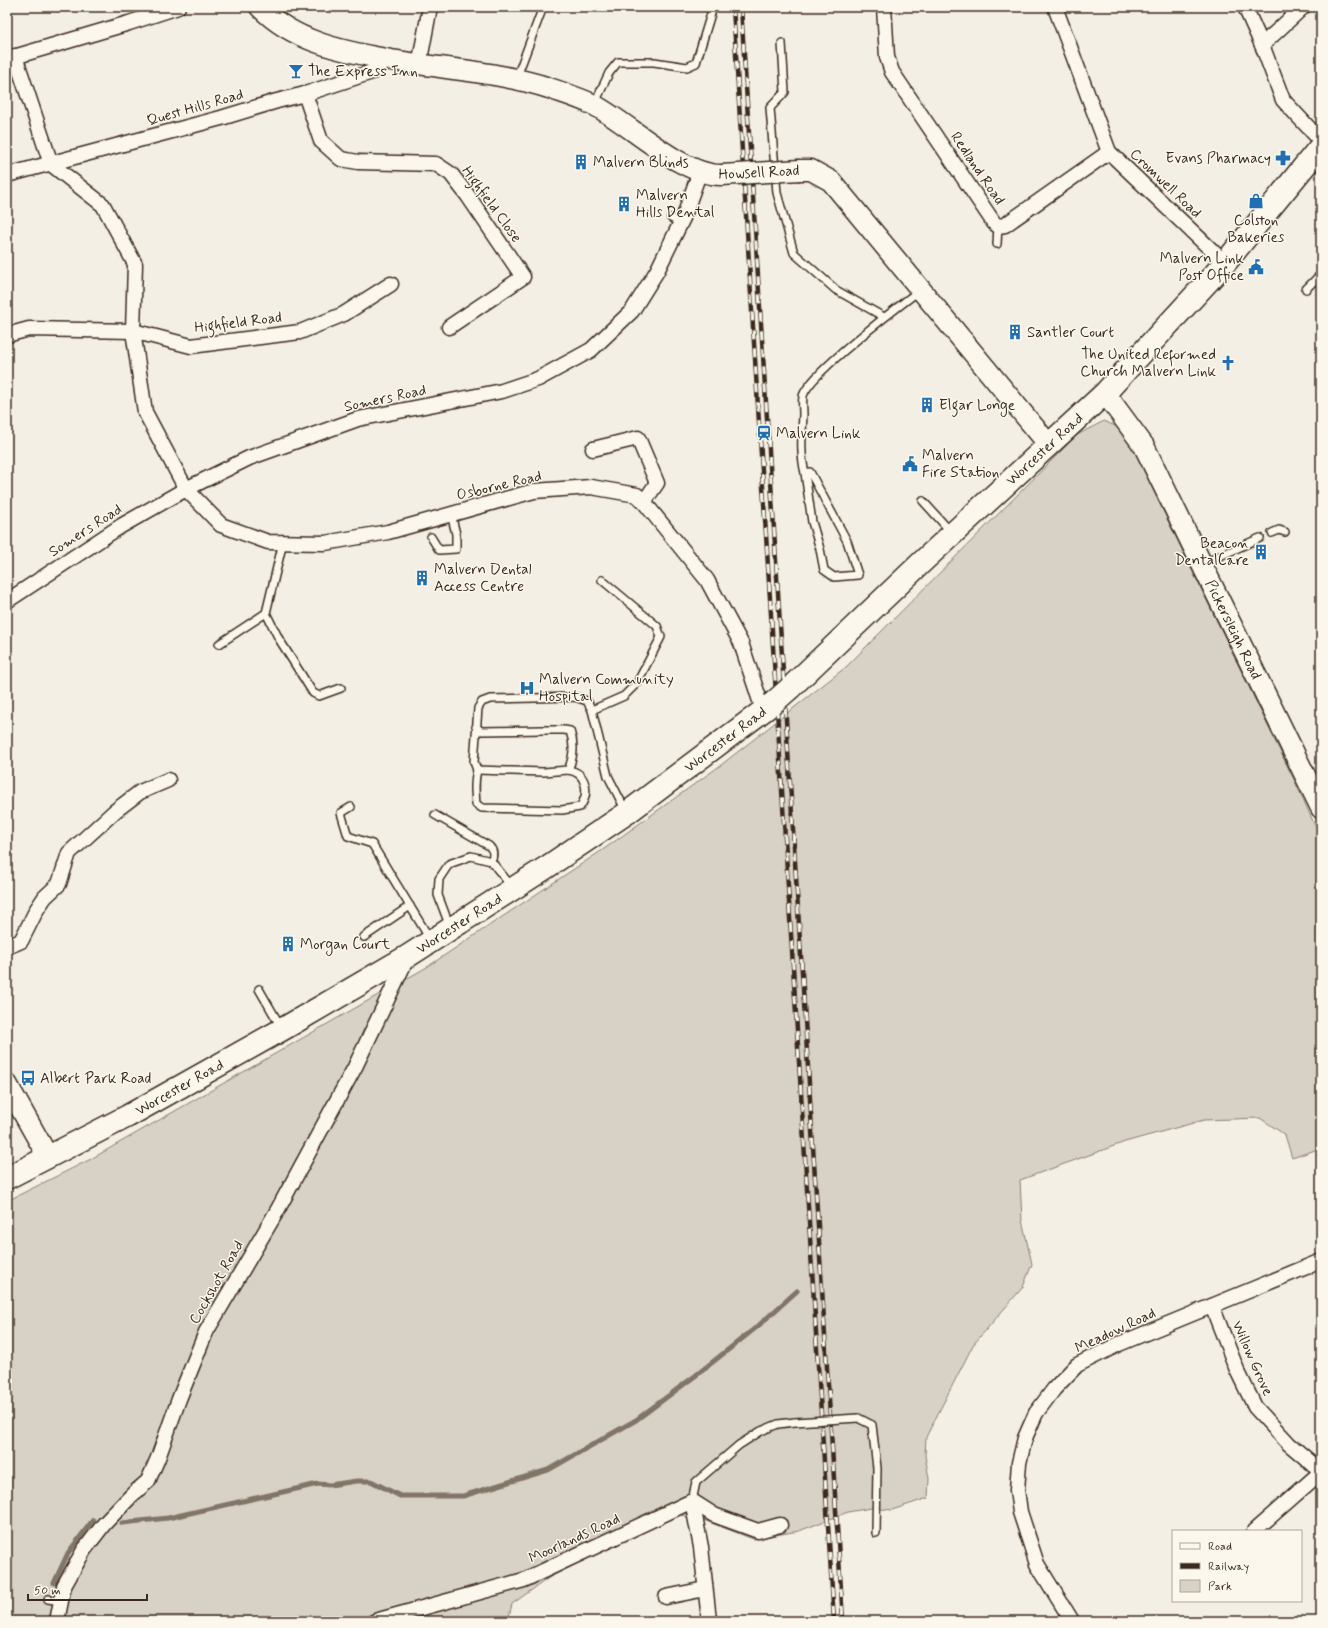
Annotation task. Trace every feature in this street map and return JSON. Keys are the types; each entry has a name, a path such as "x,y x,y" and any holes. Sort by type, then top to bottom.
{"highway":[{"name":"Worcester Road","path":"7,1178 128,1116 408,956 513,889 627,813 768,707 1105,393 1225,263 1321,146"}],"street":[{"path":"50,164 11,57 129,24 178,7"},
{"name":"Howsell Road","path":"260,7 269,16 304,38 351,53 419,65 516,79 549,88 594,105 674,158 700,171 714,175 722,175 811,170 831,181 1049,445"},
{"path":"419,65 430,7"},
{"name":"Redland Road","path":"884,7 887,57 892,72 994,223 998,226 1005,225 1109,152"},
{"name":"Cromwell Road","path":"1055,7 1109,152 1225,263"},
{"path":"1245,7 1262,45 1283,100 1321,141"},
{"path":"1262,45 1303,7"},
{"name":"Quest Hills Road","path":"7,175 305,94 375,70 385,59"},
{"name":"Highfield Close","path":"305,94 321,141 341,159 358,162 436,164 451,174 468,196 523,277 449,328"},
{"name":"Osborne Road","path":"50,164 103,205 135,264 133,331 145,412 186,490 221,525 268,542 325,543 388,532 534,491 591,487 637,495 707,580 741,643 768,707"},
{"name":"Somers Road","path":"7,601 121,526 186,490 249,458 358,419 502,391 538,379 590,350 632,310 657,271 676,220 700,171"},
{"name":"Highfield Road","path":"7,335 29,329 133,331 191,346 300,332 344,314 391,284"},
{"name":"Pickersleigh Road","path":"1105,393 1144,446 1321,808"},
{"path":"593,449 638,438 657,483 644,502"},
{"path":"7,947 21,941 41,903 59,884 69,854 115,811 140,792 168,780"},
{"name":"Cockshot Road","path":"57,1621 54,1600 64,1586 84,1550 104,1524 132,1494 148,1481 206,1332 282,1212 327,1129 408,956"},
{"path":"7,1084 48,1157"},
{"name":"Meadow Road","path":"1072,1621 1037,1564 1020,1512 1017,1490 1019,1462 1025,1438 1036,1412 1054,1389 1078,1365 1119,1344 1321,1261"},
{"name":"Willow Grove","path":"1212,1306 1237,1370 1255,1407 1290,1444 1321,1472 1255,1530"},
{"path":"692,1501 714,1515 758,1531 780,1525"},
{"path":"692,1501 701,1547 709,1620"},
{"name":"Moorlands Road","path":"374,1621 524,1580 692,1501"},
{"path":"666,1597 705,1589"}],"lane":[{"path":"516,79 543,7"},
{"path":"594,105 609,73 618,62 654,62 688,67 696,63 714,7"},
{"path":"782,43 785,92 770,108 777,193 794,253 836,290 884,317"},
{"path":"997,244 998,226"},
{"path":"1306,289 1321,274"},
{"path":"805,473 810,472 847,541 858,575 834,577 824,570 820,549 812,522 805,473 804,466 802,434 804,395 816,376 884,317 920,289"},
{"path":"923,501 952,534"},
{"path":"431,537 439,550 456,549 456,534 451,514"},
{"path":"1272,533 1279,530 1285,532"},
{"path":"1202,564 1260,538"},
{"path":"283,542 266,613 279,639 313,692 319,696 341,688"},
{"path":"592,710 624,696 637,683 661,637 657,626 602,580"},
{"path":"219,644 266,613"},
{"path":"477,770 544,772 568,770 576,771 584,778 585,791 583,803 580,807 562,810 482,808 476,804 474,781 477,770 474,762 476,727 478,708 482,702 490,699 575,697 587,702 592,710 608,776 627,813"},
{"path":"476,727 482,731 570,731 574,741 573,760 568,770"},
{"path":"351,808 341,812 348,836 372,844 431,941"},
{"path":"435,815 489,846 492,849 494,856 491,861"},
{"path":"450,929 438,895 439,879 449,864 471,856 491,861 513,889"},
{"path":"364,937 410,906"},
{"path":"259,989 282,1029"},
{"path":"692,1501 696,1482 739,1444 760,1431 778,1424 858,1418 872,1426 876,1468 876,1533"}],"green space":[{"path":"1104,421 1124,430 1298,788 1321,839 1321,1148 1292,1158 1285,1135 1260,1118 1204,1120 1125,1142 1020,1180 1022,1220 1032,1264 1023,1287 973,1345 926,1437 925,1456 929,1478 928,1498 892,1510 871,1508 848,1512 799,1531 753,1539 706,1521 677,1514 550,1577 512,1604 508,1621 7,1621 7,1201 91,1159 427,967 604,849 721,765 846,667 1077,435"}],"waterway":[{"path":"122,1523 168,1518 318,1484 330,1485 356,1481 371,1481 400,1496 463,1496 548,1470 636,1420 758,1326 797,1291"},
{"path":"54,1583 68,1553 93,1520"}],"railway":[{"path":"733,7 834,1621"},
{"path":"741,7 843,1621"}],"place":[{"name":"The Express Inn","path":"296,71"},
{"name":"Evans Pharmacy","path":"1283,158"},
{"name":"Malvern Blinds","path":"581,162"},
{"name":"Colston Bakeries","path":"1256,201"},
{"name":"Malvern Hills Dental","path":"624,204"},
{"name":"Malvern Link Post Office","path":"1256,267"},
{"name":"Santler Court","path":"1015,332"},
{"name":"The United Reformed Church Malvern Link","path":"1228,363"},
{"name":"Elgar Longe","path":"927,405"},
{"name":"Malvern Link","path":"764,433"},
{"name":"Malvern Fire Station","path":"910,464"},
{"name":"Beacon DentalCare","path":"1261,552"},
{"name":"Malvern Dental Access Centre","path":"422,578"},
{"name":"Malvern Community Hospital","path":"527,688"},
{"name":"Morgan Court","path":"288,944"},
{"name":"Albert Park Road","path":"28,1078"}]}
